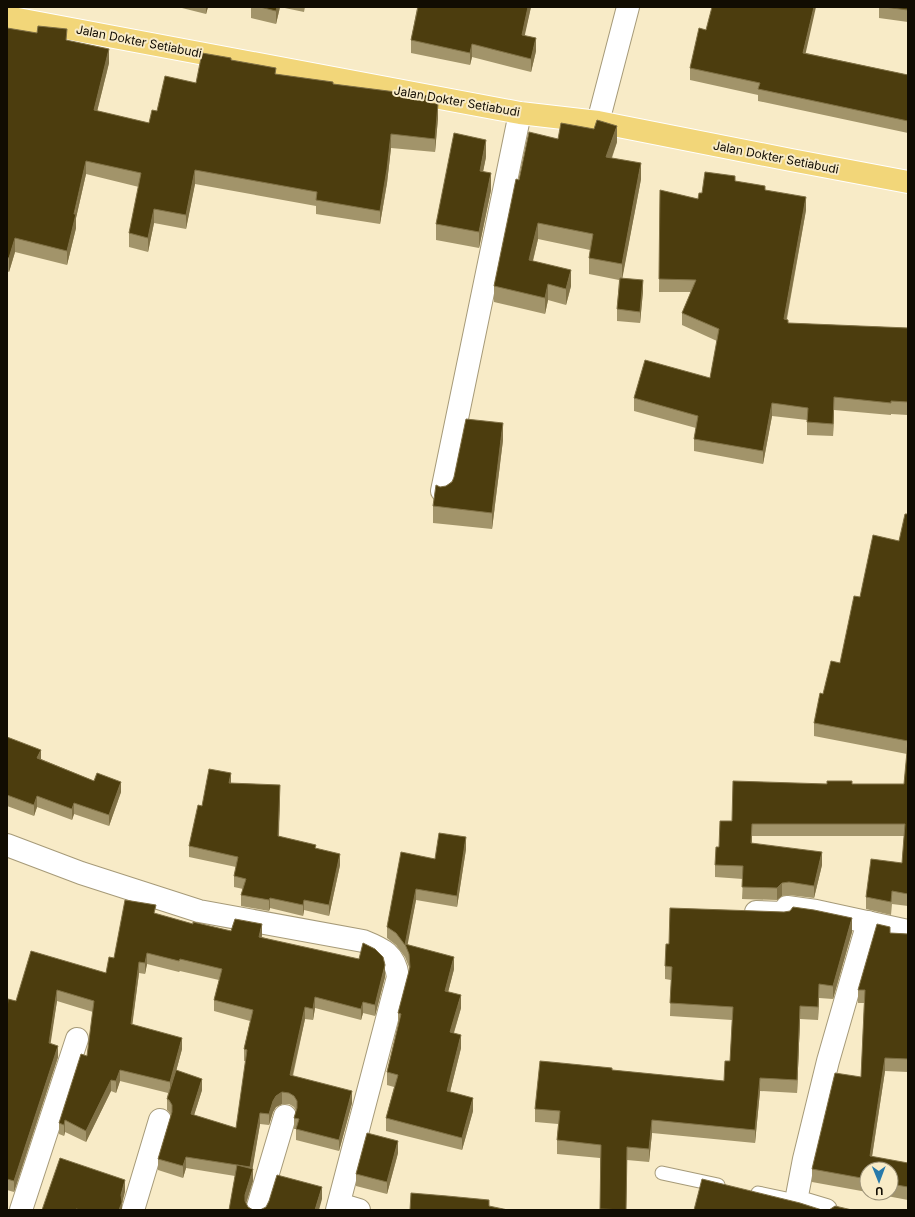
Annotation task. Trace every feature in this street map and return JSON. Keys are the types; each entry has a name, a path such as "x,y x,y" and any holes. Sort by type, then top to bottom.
{"main road":[{"name":"Jalan Dokter Setiabudi","path":"7,16 520,113 598,122 908,182"}],"street":[{"path":"598,122 628,7"},
{"path":"442,491 520,113"},
{"path":"7,845 81,873 199,911 363,941 377,946 389,954 397,966 398,977 338,1207 359,1210"},
{"path":"740,912 784,914 787,907 816,911 908,931"},
{"path":"826,1210 796,1201 804,1159 828,1061 868,922"},
{"path":"21,1210 77,1039"},
{"path":"257,1210 285,1116"},
{"path":"133,1210 160,1120"}],"lane":[{"path":"662,1173 729,1187"},
{"path":"744,1190 796,1201"}],"building":[{"path":"260,7 277,7 276,11"},
{"path":"418,7 528,7 522,35 536,38 531,59 472,44 470,53 411,40"},
{"path":"712,7 814,7 803,53 908,75 908,121 758,89 760,83 690,68 699,28 706,30"},
{"path":"884,7 908,7 908,10"},
{"path":"38,26 67,29 66,40 109,49 94,110 149,123 152,110 157,111 165,76 196,83 202,53 276,68 275,74 396,93 431,96 430,103 438,104 435,139 391,134 380,211 316,200 317,192 195,170 186,215 154,209 148,238 129,233 141,173 86,161 67,251 15,238 9,258 7,257 7,28 37,33"},
{"path":"597,120 617,126 606,157 641,163 622,264 589,258 593,234 538,223 529,260 571,270 566,289 548,284 545,298 494,286 516,179 519,180 529,132 558,139 561,123 594,129"},
{"path":"454,133 486,140 480,171 491,173 479,232 436,224"},
{"path":"705,172 735,176 735,181 765,186 765,190 806,197 784,319 788,320 788,323 908,328 908,402 891,401 891,403 834,397 833,424 807,422 808,408 772,403 763,451 694,439 698,416 634,398 645,360 710,378 719,329 682,313 696,280 659,279 660,190 698,199 699,193 702,193"},
{"path":"620,278 643,280 640,312 617,309"},
{"path":"466,419 503,423 492,513 433,506 436,485 440,487 446,486 452,482 454,477"},
{"path":"905,514 908,514 908,741 814,723 820,693 823,694 831,661 840,663 854,596 860,597 873,535 899,541"},
{"path":"7,737 41,750 37,758 94,781 97,773 121,782 109,815 74,803 72,809 37,796 34,805 7,795"},
{"path":"908,741 908,894 892,891 891,902 866,897 871,859 902,863 905,824 752,824 751,843 822,852 814,886 789,882 782,883 777,888 742,887 743,866 715,865 716,847 719,847 720,821 732,821 733,781 827,784 827,781 852,781 852,784 904,784"},
{"path":"209,769 231,773 229,783 280,785 278,836 316,845 315,848 340,854 329,905 304,900 303,905 270,898 269,900 241,895 246,879 234,876 238,857 189,846 198,805 202,806"},
{"path":"439,833 466,837 457,896 416,889 405,945 396,933 387,927 401,852 435,859"},
{"path":"125,900 156,905 154,913 193,924 193,922 231,931 235,919 262,924 259,937 359,959 363,943 375,949 383,957 385,965 375,1005 363,1002 361,1009 315,997 313,1009 305,1007 290,1075 352,1091 339,1140 296,1129 299,1119 294,1118 297,1108 297,1101 294,1096 289,1093 282,1092 276,1096 273,1101 269,1114 260,1113 250,1167 186,1157 183,1166 158,1159 172,1112 172,1105 167,1099 176,1070 202,1079 191,1114 236,1128 247,1050 244,1049 253,1010 214,1000 222,969 147,953 145,963 139,962 131,1024 182,1038 170,1082 120,1070 116,1081 111,1080 86,1131 65,1120 64,1125 59,1123 81,1054 87,1056 94,1001 57,990 49,1043 58,1046 14,1181 7,1179 8,999 16,1001 31,951 106,973 109,957 114,958"},
{"path":"793,907 852,918 833,986 819,984 818,1007 800,1006 797,1080 760,1078 755,1130 652,1120 649,1149 627,1147 626,1210 600,1209 601,1145 557,1140 560,1111 535,1109 540,1061 724,1081 725,1061 730,1061 733,1007 670,1003 672,967 665,966 666,944 669,944 670,908 784,912 790,911"},
{"path":"877,924 890,927 890,933 908,934 908,1059 885,1058 870,1156 897,1161 859,1161 859,1178 812,1169 835,1073 861,1077 865,990 858,990"},
{"path":"405,944 454,957 445,991 461,995 450,1032 461,1035 447,1091 473,1098 462,1138 386,1118 398,1075 387,1072 401,1014 398,1013 410,967 409,954"},
{"path":"367,1133 398,1141 387,1182 356,1174"},
{"path":"60,1158 125,1180 121,1195 122,1202 119,1210 42,1210"},
{"path":"899,1161 908,1163 908,1187 899,1185"},
{"path":"237,1165 253,1169 245,1195 245,1201 248,1207 253,1210 229,1210"},
{"path":"277,1175 322,1187 315,1210 260,1210 266,1207 269,1201"},
{"path":"702,1179 800,1203 822,1210 694,1210"},
{"path":"411,1193 489,1200 489,1206 508,1210 410,1210"},
{"path":"835,1206 852,1210 829,1210"}]}
